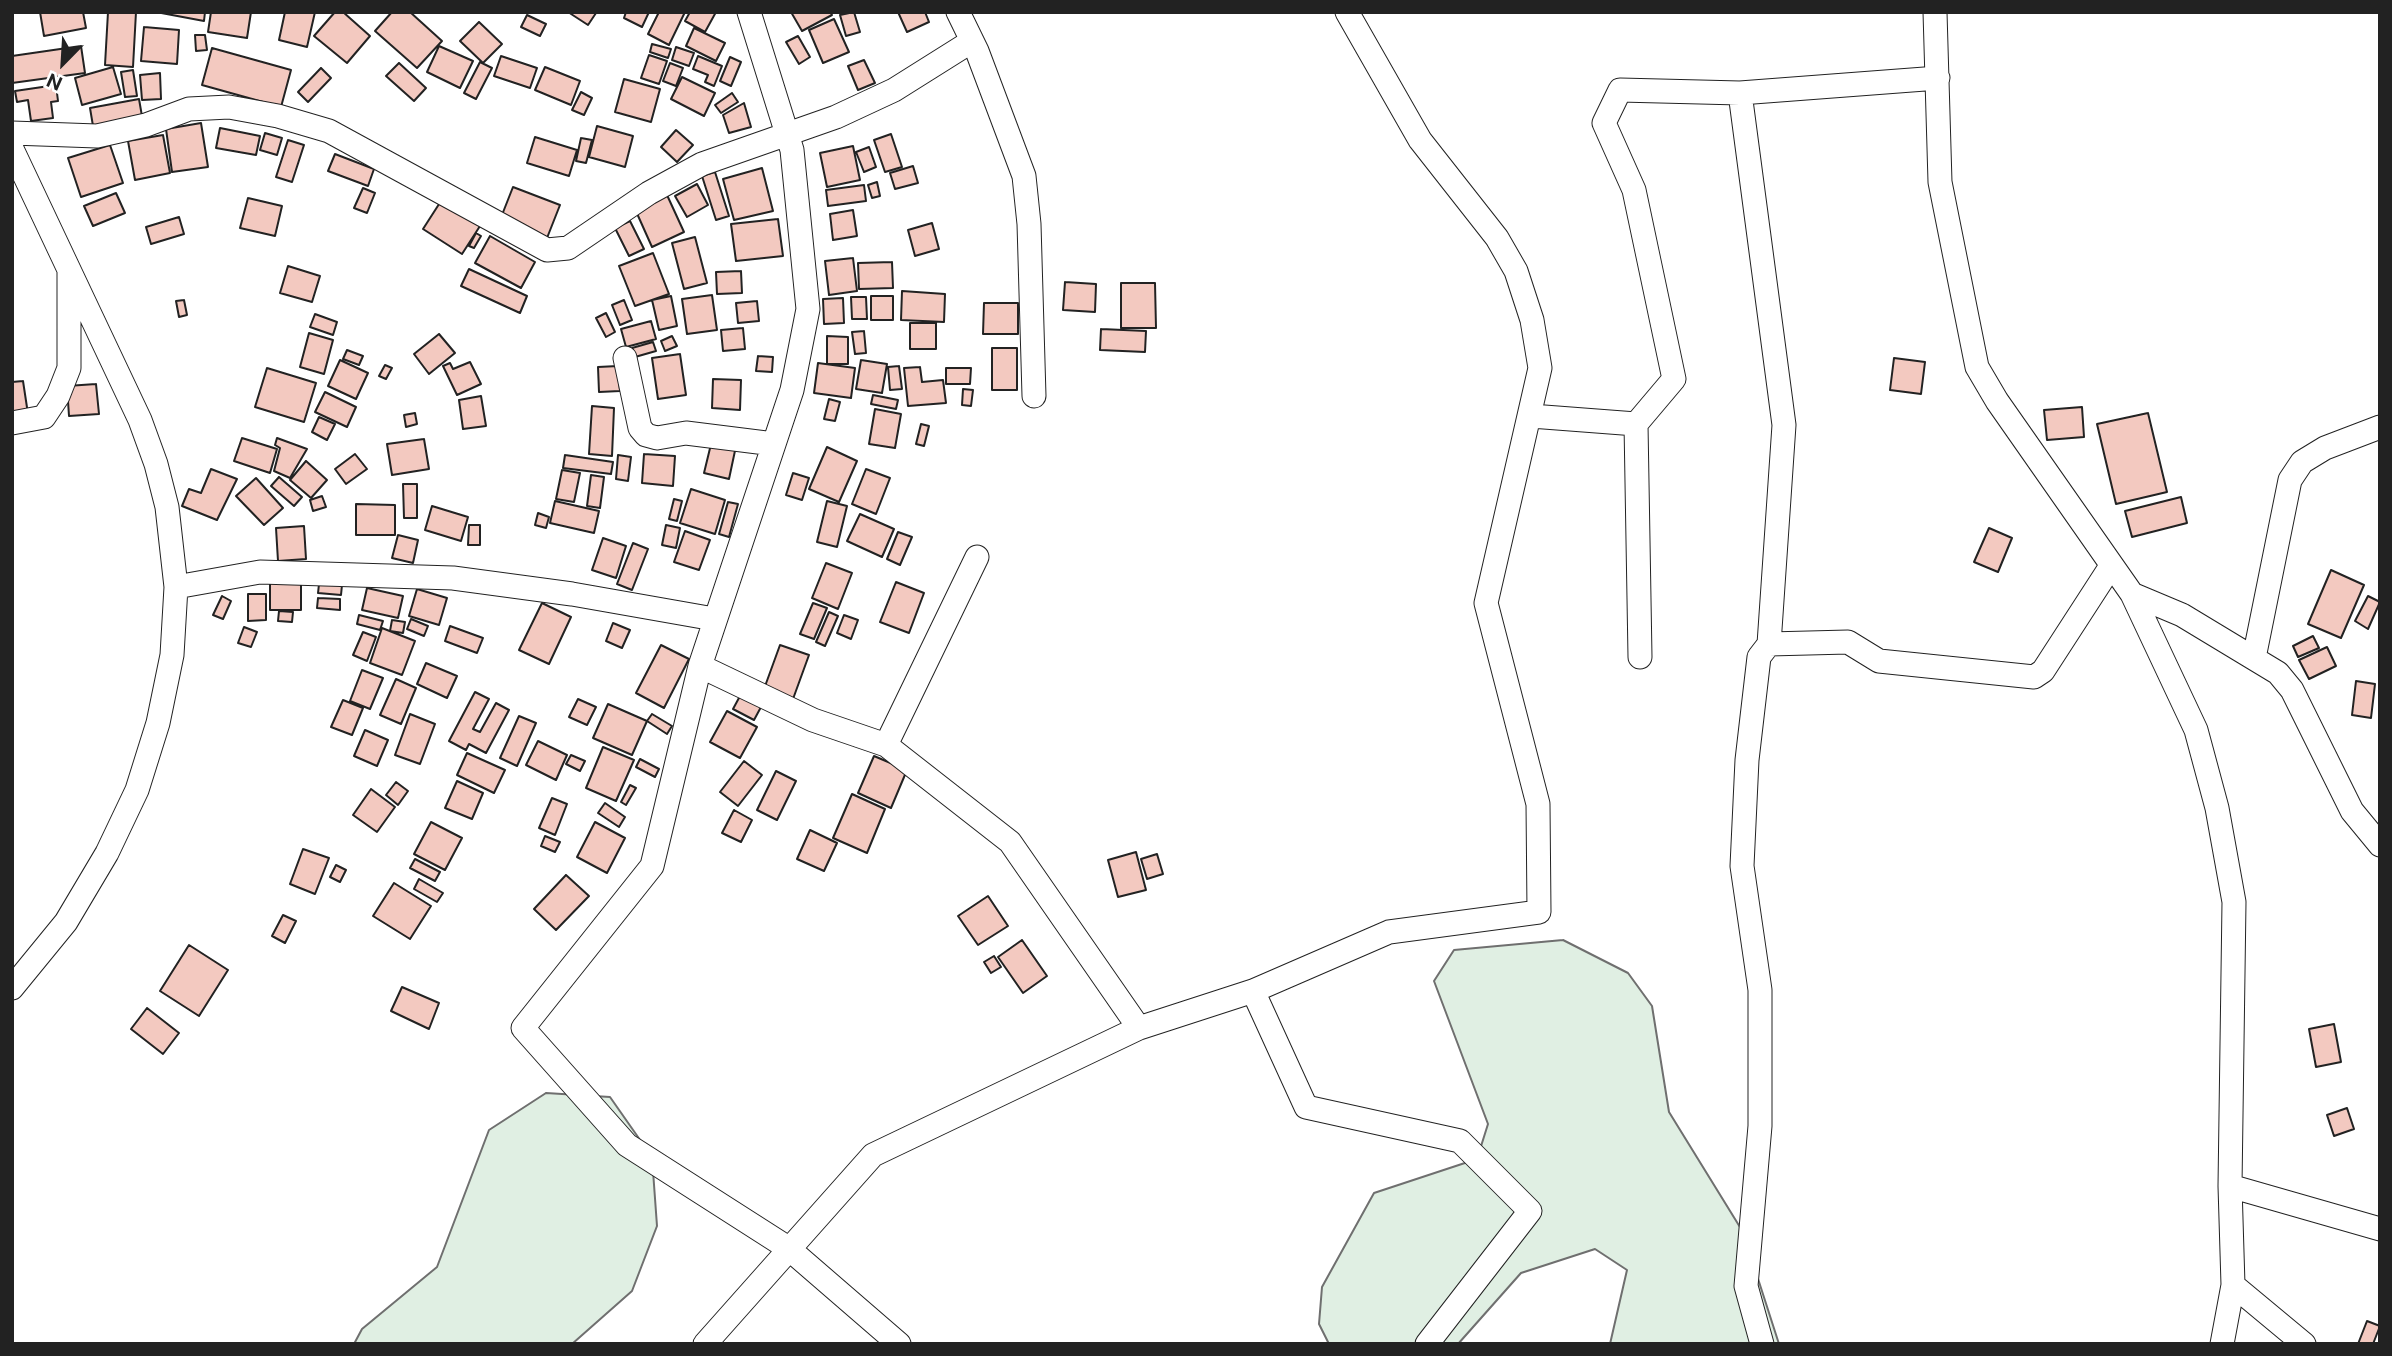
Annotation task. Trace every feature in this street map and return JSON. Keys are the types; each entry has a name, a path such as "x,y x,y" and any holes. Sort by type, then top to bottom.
{"street":[{"path":"749,12 789,134 808,309 792,390 700,666 652,866 523,1028 626,1145 789,1248 899,1344"},
{"path":"958,12 972,41 1024,176 1030,224 1034,396"},
{"path":"705,1344 873,1155 1139,1028 1253,991 1389,932 1539,912 1538,804 1486,603 1509,492 1531,416 1540,368 1532,320 1516,271 1497,238 1420,140 1347,12"},
{"path":"1936,12 1940,182 1977,366 1997,401 2132,594 2196,730 2228,858 2234,902 2230,1186 2233,1285 2222,1344"},
{"path":"12,133 97,136 146,125 189,108 229,107 278,116 329,131 547,250 568,248 649,193 702,164 836,117 894,90 972,41"},
{"path":"1640,657 1636,424 1674,379 1634,190 1604,123 1620,90 1740,93 1938,78"},
{"path":"1740,93 1784,425 1769,644 1759,657 1747,760 1742,866 1760,1003 1760,1126 1746,1286 1762,1344"},
{"path":"12,149 140,420 156,464 174,548 176,587 172,655 158,723 137,790 107,853 66,922 12,988"},
{"path":"12,423 44,416 58,396 69,368 69,267"},
{"path":"625,358 640,428 646,435 657,438 686,433 774,443"},
{"path":"1531,416 1636,424"},
{"path":"2254,658 2290,480 2302,461 2325,448 2380,427"},
{"path":"886,745 977,557"},
{"path":"1769,644 1848,642 1880,661 2034,677 2043,671 2111,566"},
{"path":"176,587 260,572 453,578 572,594 714,620"},
{"path":"2132,594 2182,615 2278,673 2292,690 2352,811 2380,845"},
{"path":"700,666 813,720 886,745 1010,842 1139,1028"},
{"path":"1253,991 1306,1107 1460,1141 1530,1211 1427,1344"},
{"path":"2230,1186 2380,1229"},
{"path":"2233,1285 2304,1344"}],"green space":[{"path":"1563,940 1628,973 1652,1006 1669,1112 1743,1232 1779,1344 1610,1344 1627,1270 1595,1249 1521,1273 1458,1344 1329,1344 1319,1324 1322,1287 1374,1193 1477,1159 1488,1124 1434,981 1454,950"},
{"path":"546,1093 610,1097 652,1157 657,1226 632,1291 572,1344 354,1344 362,1329 437,1267 489,1130"}],"building":[{"path":"40,12 83,12 86,28 44,36"},
{"path":"108,12 136,12 133,67 105,65"},
{"path":"156,12 205,12 204,21"},
{"path":"211,12 251,12 247,38 208,32"},
{"path":"285,12 315,12 307,47 279,40"},
{"path":"335,12 343,12 370,36 347,63 314,36"},
{"path":"392,12 410,12 442,41 417,68 375,31"},
{"path":"568,12 595,12 596,13 588,25"},
{"path":"626,12 649,12 642,27 624,18"},
{"path":"659,12 685,12 669,45 648,34"},
{"path":"690,12 716,12 705,32 685,21"},
{"path":"791,12 830,12 832,15 802,31"},
{"path":"854,12 860,32 846,36 840,15"},
{"path":"898,12 925,12 929,22 907,32"},
{"path":"527,15 546,24 540,36 521,27"},
{"path":"834,19 849,52 823,63 809,30"},
{"path":"479,22 502,44 483,63 460,41"},
{"path":"144,27 179,30 177,64 141,61"},
{"path":"694,28 725,43 716,61 686,46"},
{"path":"195,35 205,35 207,50 196,51"},
{"path":"798,36 810,57 799,64 786,42"},
{"path":"652,44 671,49 668,58 650,52"},
{"path":"81,46 85,73 12,83 12,56"},
{"path":"439,46 473,61 460,88 427,72"},
{"path":"676,47 694,53 689,66 672,60"},
{"path":"212,48 291,70 281,107 202,85"},
{"path":"649,55 667,61 659,84 641,78"},
{"path":"501,56 537,68 530,88 494,76"},
{"path":"698,56 722,66 714,86 705,82 708,75 693,69"},
{"path":"730,57 741,62 731,86 720,81"},
{"path":"864,60 875,83 858,90 848,66"},
{"path":"480,62 492,68 476,99 464,93"},
{"path":"399,63 426,88 414,101 386,76"},
{"path":"670,63 683,68 676,86 663,81"},
{"path":"113,67 121,94 82,105 75,78"},
{"path":"545,67 580,81 571,105 535,90"},
{"path":"321,68 331,78 308,102 298,92"},
{"path":"133,70 137,96 125,97 121,72"},
{"path":"160,73 161,99 142,100 140,75"},
{"path":"682,77 715,93 704,116 671,99"},
{"path":"624,79 660,89 651,122 615,112"},
{"path":"56,85 58,101 51,102 53,118 31,121 28,100 17,102 15,91"},
{"path":"581,92 592,98 584,115 572,110"},
{"path":"732,93 738,102 721,113 715,105"},
{"path":"139,99 143,122 94,132 90,108"},
{"path":"744,103 751,127 729,133 723,115"},
{"path":"201,123 208,167 172,172 166,129"},
{"path":"597,126 633,136 625,167 589,157"},
{"path":"220,128 260,136 256,155 216,148"},
{"path":"676,130 693,145 677,162 661,147"},
{"path":"265,133 282,138 277,155 260,150"},
{"path":"891,134 902,167 885,172 874,140"},
{"path":"163,135 170,173 135,180 128,141"},
{"path":"535,137 577,150 569,176 527,163"},
{"path":"581,138 592,140 586,163 576,161"},
{"path":"288,140 304,145 292,182 276,177"},
{"path":"110,145 123,183 81,197 68,158"},
{"path":"853,146 860,180 827,187 820,153"},
{"path":"869,147 876,167 864,172 856,152"},
{"path":"335,154 374,169 368,186 328,171"},
{"path":"913,166 918,183 895,189 890,173"},
{"path":"762,168 773,211 734,220 723,179"},
{"path":"715,172 729,216 716,220 702,176"},
{"path":"877,182 880,196 872,198 868,185"},
{"path":"697,184 708,205 687,217 675,196"},
{"path":"864,185 866,201 828,206 826,190"},
{"path":"513,187 560,205 547,238 500,220"},
{"path":"363,188 375,193 367,213 354,208"},
{"path":"116,193 125,213 93,226 84,206"},
{"path":"667,195 684,232 652,247 635,209"},
{"path":"248,198 282,206 275,236 240,228"},
{"path":"441,201 480,226 462,254 423,229"},
{"path":"853,210 857,236 833,240 830,214"},
{"path":"179,217 184,234 151,244 146,227"},
{"path":"778,219 783,256 736,261 731,224"},
{"path":"630,221 644,249 629,256 615,228"},
{"path":"932,223 939,249 915,256 908,230"},
{"path":"476,233 481,236 474,248 469,246"},
{"path":"490,236 535,262 521,288 475,263"},
{"path":"695,237 707,283 684,289 672,243"},
{"path":"653,253 669,294 635,306 619,266"},
{"path":"853,258 857,291 829,295 825,261"},
{"path":"892,262 893,288 859,289 858,263"},
{"path":"288,266 320,276 312,302 280,293"},
{"path":"469,269 527,296 520,313 461,286"},
{"path":"741,271 742,293 717,294 716,272"},
{"path":"1065,282 1096,284 1095,312 1063,310"},
{"path":"1121,283 1155,283 1156,328 1121,328"},
{"path":"902,291 945,294 944,322 901,320"},
{"path":"712,295 717,330 687,334 682,299"},
{"path":"671,296 677,326 659,330 652,300"},
{"path":"871,296 893,296 893,320 871,320"},
{"path":"851,297 866,297 867,319 852,319"},
{"path":"843,298 844,323 824,324 823,299"},
{"path":"184,300 187,315 179,317 176,301"},
{"path":"624,300 632,320 620,325 612,305"},
{"path":"757,301 759,321 738,323 736,303"},
{"path":"984,303 1018,303 1018,334 983,334"},
{"path":"606,313 615,332 606,337 596,318"},
{"path":"315,314 337,322 333,335 310,327"},
{"path":"651,321 656,339 626,347 621,329"},
{"path":"910,323 936,323 936,349 910,349"},
{"path":"743,328 745,349 723,351 721,330"},
{"path":"1101,329 1146,331 1145,352 1100,350"},
{"path":"864,331 866,353 855,354 852,332"},
{"path":"309,333 333,340 324,374 300,367"},
{"path":"439,334 455,353 429,374 414,354"},
{"path":"672,336 677,346 665,351 661,341"},
{"path":"827,336 848,337 848,364 827,364"},
{"path":"653,342 656,351 635,357 632,348"},
{"path":"992,348 1017,348 1017,390 992,390"},
{"path":"347,350 363,356 359,365 343,359"},
{"path":"680,354 686,395 658,399 652,358"},
{"path":"758,356 773,357 772,372 756,371"},
{"path":"1894,358 1925,362 1921,394 1890,390"},
{"path":"340,360 368,373 356,399 328,386"},
{"path":"861,360 887,364 882,393 856,389"},
{"path":"470,362 481,384 457,395 443,366 450,363 453,369"},
{"path":"818,363 855,368 851,398 814,393"},
{"path":"385,365 392,368 386,379 379,376"},
{"path":"618,366 620,391 599,392 598,367"},
{"path":"899,366 902,389 890,390 888,367"},
{"path":"920,367 922,382 943,380 946,403 908,406 904,368"},
{"path":"267,368 316,383 304,422 255,407"},
{"path":"946,368 971,368 970,384 946,384"},
{"path":"713,379 741,380 740,410 712,408"},
{"path":"23,381 28,414 12,416 12,382"},
{"path":"96,384 99,414 69,416 67,386"},
{"path":"963,389 973,390 971,406 962,405"},
{"path":"325,392 356,407 347,427 315,412"},
{"path":"873,395 898,400 896,409 871,404"},
{"path":"481,396 486,426 463,429 459,400"},
{"path":"829,399 840,402 835,421 824,419"},
{"path":"592,406 614,408 612,456 589,454"},
{"path":"2082,407 2084,437 2047,440 2044,410"},
{"path":"875,409 901,414 895,448 869,444"},
{"path":"415,413 417,424 406,427 404,415"},
{"path":"2148,413 2167,492 2116,504 2097,424"},
{"path":"319,417 335,424 327,440 312,432"},
{"path":"921,424 929,426 924,446 916,444"},
{"path":"242,438 277,449 270,473 234,461"},
{"path":"277,438 307,449 290,478 274,471 280,448 275,445"},
{"path":"424,439 429,469 392,475 387,444"},
{"path":"712,440 736,446 729,479 704,473"},
{"path":"827,447 857,461 839,502 809,489"},
{"path":"355,454 367,469 346,484 335,469"},
{"path":"644,454 675,456 673,486 642,483"},
{"path":"565,455 613,462 611,474 563,468"},
{"path":"618,455 631,457 628,481 616,479"},
{"path":"306,461 327,480 311,498 290,480"},
{"path":"211,469 237,479 217,520 182,506 189,489 201,493"},
{"path":"866,469 890,478 876,514 852,504"},
{"path":"562,470 580,473 574,502 556,499"},
{"path":"793,473 809,478 802,500 786,495"},
{"path":"591,475 604,477 600,508 587,506"},
{"path":"279,477 302,497 294,506 271,486"},
{"path":"256,478 283,508 264,525 236,496"},
{"path":"403,484 417,484 417,518 404,518"},
{"path":"691,489 725,500 715,534 680,523"},
{"path":"322,496 326,507 313,511 310,500"},
{"path":"2181,497 2187,523 2132,537 2125,511"},
{"path":"674,499 682,501 677,521 669,519"},
{"path":"555,501 599,511 594,533 550,523"},
{"path":"827,501 847,506 837,547 817,542"},
{"path":"728,502 738,504 729,537 719,534"},
{"path":"356,504 395,505 395,535 356,535"},
{"path":"432,506 468,517 461,541 425,530"},
{"path":"538,513 549,517 546,528 535,525"},
{"path":"860,514 894,529 882,557 847,541"},
{"path":"469,525 480,525 480,545 468,545"},
{"path":"666,525 680,528 676,548 662,545"},
{"path":"304,526 306,559 278,561 276,528"},
{"path":"1989,528 2012,538 1998,572 1974,562"},
{"path":"685,531 710,540 699,570 674,562"},
{"path":"898,532 912,537 900,565 887,559"},
{"path":"398,535 418,540 413,563 392,558"},
{"path":"603,538 626,546 616,578 592,570"},
{"path":"633,543 648,549 632,590 617,584"},
{"path":"826,563 852,573 838,609 812,598"},
{"path":"2331,570 2364,585 2341,638 2308,624"},
{"path":"270,579 301,579 301,610 270,610"},
{"path":"896,582 924,593 909,633 880,622"},
{"path":"319,584 342,585 341,595 318,593"},
{"path":"367,588 403,596 398,618 362,610"},
{"path":"417,589 447,598 439,625 409,616"},
{"path":"248,594 266,594 266,620 248,621"},
{"path":"222,596 231,601 223,619 213,615"},
{"path":"2368,596 2380,602 2368,629 2355,621"},
{"path":"318,598 340,599 340,610 317,608"},
{"path":"542,603 571,617 549,664 519,650"},
{"path":"813,603 827,608 814,639 800,634"},
{"path":"279,611 293,612 292,622 278,621"},
{"path":"829,612 838,616 825,646 816,642"},
{"path":"359,615 383,621 380,630 357,624"},
{"path":"844,615 858,620 851,639 837,633"},
{"path":"411,619 428,626 424,636 407,629"},
{"path":"392,620 405,622 403,633 390,631"},
{"path":"613,623 630,630 622,648 606,641"},
{"path":"450,626 483,638 477,653 445,641"},
{"path":"244,627 257,632 251,647 238,643"},
{"path":"382,628 415,641 402,675 370,663"},
{"path":"363,632 376,637 367,661 353,655"},
{"path":"2313,636 2319,648 2298,657 2293,646"},
{"path":"661,645 689,659 664,708 636,693"},
{"path":"780,645 809,655 793,699 764,689"},
{"path":"2327,647 2336,666 2309,679 2299,660"},
{"path":"426,663 457,676 447,698 417,684"},
{"path":"362,670 383,678 370,709 350,701"},
{"path":"396,679 416,688 401,724 380,715"},
{"path":"2356,681 2375,684 2371,718 2352,715"},
{"path":"475,692 489,699 473,729 480,732 496,703 509,710 486,753 469,744 466,750 449,741"},
{"path":"740,696 761,707 754,720 733,709"},
{"path":"578,699 596,707 587,725 569,717"},
{"path":"343,700 363,708 352,735 331,727"},
{"path":"608,704 647,721 632,755 593,738"},
{"path":"727,711 757,727 740,758 710,742"},
{"path":"410,714 435,724 420,764 395,755"},
{"path":"652,714 672,726 667,734 647,721"},
{"path":"519,716 536,723 517,766 500,758"},
{"path":"365,730 388,740 377,766 354,756"},
{"path":"538,741 567,755 556,780 526,765"},
{"path":"603,747 634,760 616,801 586,788"},
{"path":"467,753 505,770 494,793 457,775"},
{"path":"571,755 585,761 580,771 566,764"},
{"path":"874,756 907,770 891,808 858,793"},
{"path":"640,759 659,769 655,777 636,767"},
{"path":"744,761 762,775 738,806 720,792"},
{"path":"776,771 796,781 777,820 757,810"},
{"path":"457,781 483,793 472,819 445,808"},
{"path":"396,782 408,791 398,805 386,795"},
{"path":"630,785 636,788 626,805 621,802"},
{"path":"371,789 395,807 377,832 353,815"},
{"path":"852,794 885,809 867,853 833,838"},
{"path":"552,798 567,804 555,835 539,828"},
{"path":"605,803 625,817 619,827 598,813"},
{"path":"734,810 752,820 741,842 722,833"},
{"path":"431,822 462,838 445,870 414,854"},
{"path":"595,822 625,838 607,873 577,857"},
{"path":"810,830 837,843 824,871 797,859"},
{"path":"545,836 560,842 555,852 541,846"},
{"path":"303,849 329,858 315,894 290,884"},
{"path":"1136,852 1146,890 1118,897 1108,860"},
{"path":"1157,854 1163,874 1147,879 1141,859"},
{"path":"415,859 440,872 435,881 410,868"},
{"path":"336,865 346,870 340,882 330,877"},
{"path":"566,875 589,896 556,930 534,909"},
{"path":"419,879 443,893 437,902 414,889"},
{"path":"394,883 431,906 410,939 373,916"},
{"path":"988,896 1008,926 978,945 958,916"},
{"path":"283,915 296,921 285,943 272,936"},
{"path":"1022,940 1047,976 1023,993 998,957"},
{"path":"189,945 228,970 199,1016 160,991"},
{"path":"994,956 1001,967 991,973 984,962"},
{"path":"402,987 439,1003 429,1029 391,1011"},
{"path":"147,1008 179,1033 163,1054 131,1029"},
{"path":"2334,1024 2341,1062 2316,1067 2309,1029"},
{"path":"2347,1108 2354,1129 2334,1136 2327,1115"},
{"path":"2367,1321 2380,1326 2373,1344 2358,1344"}]}
